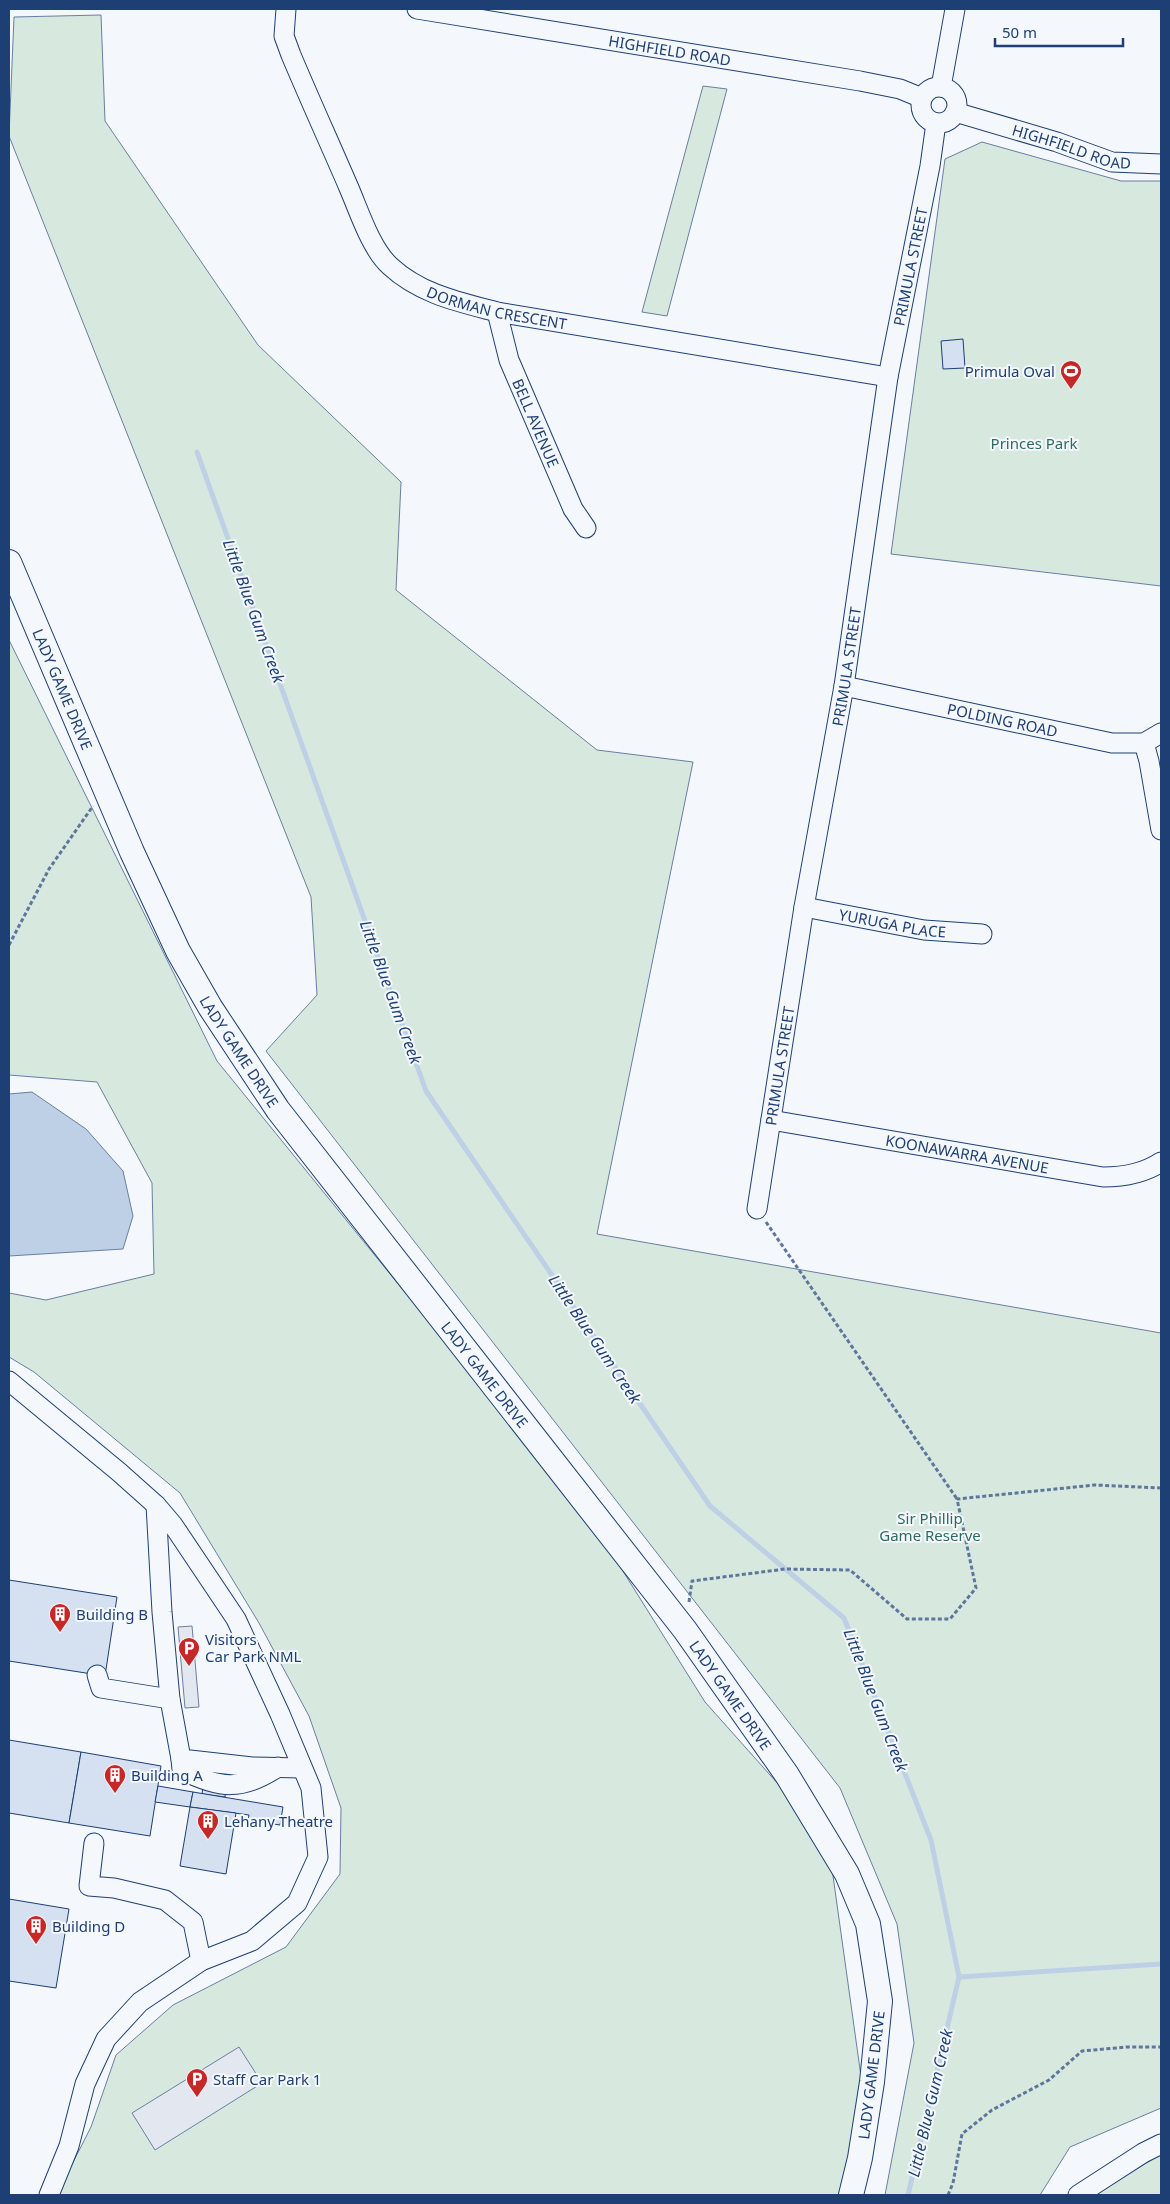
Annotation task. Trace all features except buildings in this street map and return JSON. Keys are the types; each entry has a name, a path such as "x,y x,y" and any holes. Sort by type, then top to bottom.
{"main road":[{"name":"LADY GAME DRIVE","path":"9,562 132,852 178,951 210,1007 278,1110 685,1630 788,1775 847,1874 868,1924 880,2001 870,2092 860,2158 851,2195"}],"street":[{"name":"DORMAN CRESCENT","path":"286,9 284,36 291,55 368,231 388,265 414,283 443,298 497,312 888,377"},
{"name":"HIGHFIELD ROAD","path":"416,9 860,80 900,89 922,98"},
{"path":"941,87 955,9"},
{"path":"941,87 950,91 954,96 957,106 948,121 936,123 924,116 921,109 922,98 928,90 941,87"},
{"name":"HIGHFIELD ROAD","path":"955,112 1057,142 1112,162 1161,164"},
{"name":"PRIMULA STREET","path":"757,1209 804,907 844,686 888,377 930,166 936,123"},
{"name":"BELL AVENUE","path":"497,312 508,360 573,509 586,528"},
{"name":"POLDING ROAD","path":"844,686 1112,743 1144,743"},
{"path":"1161,733 1144,743 1150,761 1161,830"},
{"name":"YURUGA PLACE","path":"804,907 924,930 982,934"},
{"name":"KOONAWARRA AVENUE","path":"771,1120 1095,1176 1133,1174 1161,1162"},
{"path":"9,1381 120,1472 156,1506 173,1525 236,1619 280,1714 311,1788 318,1856 297,1903 252,1941 201,1962 140,2002 106,2039 85,2084 69,2146 50,2195"},
{"path":"156,1506 162,1612 170,1699 180,1759 302,1768"},
{"path":"97,1675 100,1688 170,1699"},
{"path":"94,1843 89,1886 114,1888 165,1900 193,1922 201,1962"},
{"path":"1078,2195 1143,2153 1161,2144"}],"path":[{"path":"9,944 49,869 106,790"},
{"path":"685,1630 692,1581 785,1569 850,1570 907,1619 950,1619 976,1588 958,1499 757,1209"},
{"path":"958,1499 1095,1485 1161,1488"},
{"path":"948,2195 953,2183 962,2134 992,2110 1049,2080 1082,2051 1127,2047 1161,2047"}],"green space":[{"name":"Sir Phillip Game Reserve","path":"101,15 105,121 258,345 401,482 396,590 597,750 693,762 597,1234 1161,1333 1161,2108 1070,2147 1040,2195 885,2195 914,2043 897,1924 840,1788 266,1051 317,995 311,897 9,136 14,17"},
{"path":"703,86 727,89 667,316 642,312"},
{"name":"Princes Park","path":"982,142 1121,181 1161,181 1161,586 891,554 945,159"},
{"path":"9,640 217,1061 594,1525 705,1702 828,1840 865,2105 841,2195 53,2195 61,2186 91,2127 116,2055 173,2005 286,1947 340,1874 341,1808 309,1716 259,1623 180,1493 34,1372 9,1357 9,1293 46,1300 154,1274 152,1183 97,1082 9,1075"},
{"path":"1161,2154 1161,2195 1095,2195"}],"shaded area":[{"name":"Visitors Car Park NML","path":"192,1626 199,1707 185,1708 178,1627"},
{"name":"Staff Car Park 1","path":"239,2047 262,2083 155,2150 132,2113"}],"water":[{"path":"32,1092 86,1129 123,1171 133,1216 123,1249 9,1256 9,1094"}],"waterway":[{"name":"Little Blue Gum Creek","path":"197,452 426,1091 710,1506 844,1618 931,1840 959,1977 908,2195"},
{"path":"959,1977 1161,1964"}],"place":[{"name":"Primula Oval","path":"1071,390"},
{"name":"Building B","path":"60,1633"},
{"name":"Visitors Car Park NML","path":"189,1667"},
{"name":"Building A","path":"115,1794"},
{"name":"Lehany Theatre","path":"208,1840"},
{"name":"Building D","path":"36,1945"},
{"name":"Staff Car Park 1","path":"197,2098"}]}
